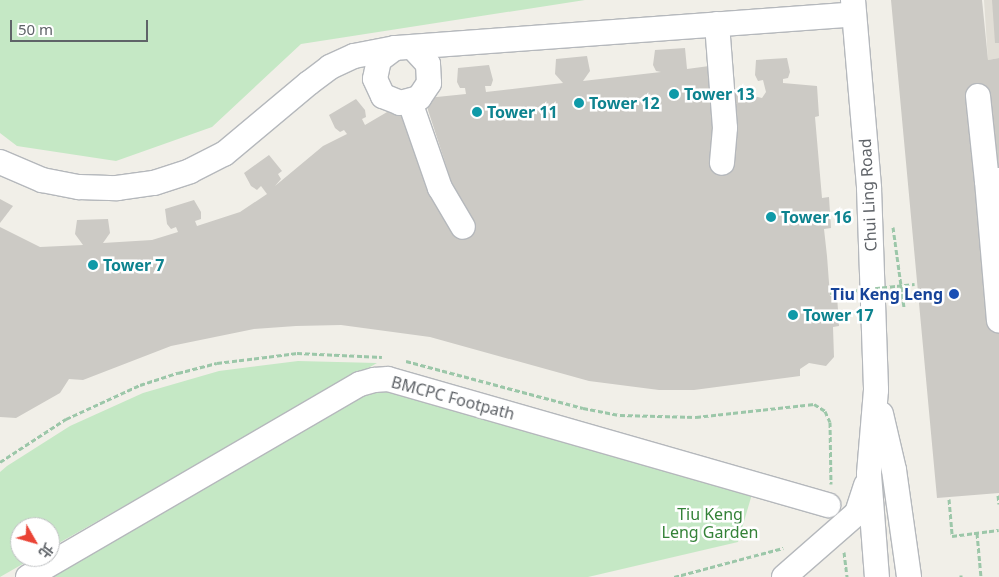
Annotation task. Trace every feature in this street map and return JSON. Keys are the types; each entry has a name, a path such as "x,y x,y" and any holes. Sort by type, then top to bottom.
{"street":[{"path":"0,162 42,180 79,187 117,188 154,183 190,171 224,154 330,67 354,56 403,48 717,24 854,7"},
{"name":"Chui Ling Road","path":"854,7 869,188 876,390 869,474 877,577"},
{"path":"717,24 725,128 722,163"},
{"path":"403,48 423,56 430,73 425,91 410,102 391,101 377,88 374,79 379,60 403,48"},
{"path":"978,96 993,181 999,320"},
{"path":"410,102 440,188 463,227"},
{"name":"BMCPC Footpath","path":"28,577 360,384 374,380 388,379 828,505"},
{"name":"Chui Ling Road","path":"876,390 894,470 909,577"},
{"path":"784,577 857,513 869,474"}],"path":[{"path":"830,293 915,284"},
{"path":"998,495 999,504"},
{"path":"949,499 952,536 999,530"},
{"path":"977,533 981,577"},
{"path":"674,577 787,547"}],"shaded area":[{"path":"984,0 999,0 999,58 988,60"}],"green space":[{"path":"0,0 585,0 301,44 212,127 116,161 17,146 0,133"},
{"path":"298,361 377,363 60,542 60,517 10,517 10,567 18,567 0,577 0,472 70,426 143,393 219,371"},
{"name":"Tiu Keng Leng Garden","path":"387,391 752,494 738,542 588,577 52,577 365,395"}],"building":[{"path":"891,0 982,0 988,60 999,58 999,493 937,498"},
{"path":"992,0 999,0 999,43 995,43"},
{"path":"685,48 687,69 724,64 728,104 738,104 731,103 730,93 737,90 752,89 753,96 762,98 766,92 763,80 758,81 755,75 756,60 787,58 790,72 788,78 783,79 783,83 817,86 819,116 815,117 822,198 829,197 831,228 824,229 830,296 837,295 839,326 833,327 834,357 826,366 809,363 800,369 800,376 694,390 659,390 589,381 430,337 341,325 296,326 254,329 171,346 83,380 69,379 60,393 16,418 0,417 0,227 40,247 83,245 75,234 77,220 108,219 110,233 103,243 152,240 178,232 176,227 171,229 167,224 165,209 194,200 201,212 201,219 195,221 197,226 240,212 267,194 261,186 257,190 251,186 244,173 269,155 282,171 278,174 281,179 275,186 323,146 347,134 344,130 340,132 335,128 329,115 356,99 365,110 366,117 362,119 365,125 399,105 433,199 456,238 474,223 454,190 428,110 427,98 466,94 465,88 460,88 457,82 458,68 489,65 493,80 491,86 485,86 486,92 563,83 555,74 556,59 587,56 590,71 583,81 661,72 656,71 653,65 655,50"},
{"path":"0,199 13,206 0,223"}],"place":[{"name":"Tower 13","path":"674,94"},
{"name":"Tower 12","path":"579,103"},
{"name":"Tower 11","path":"477,112"},
{"name":"Tower 16","path":"771,217"},
{"name":"Tower 7","path":"93,265"},
{"name":"Tiu Keng Leng","path":"954,294"},
{"name":"Tower 17","path":"793,315"}]}
